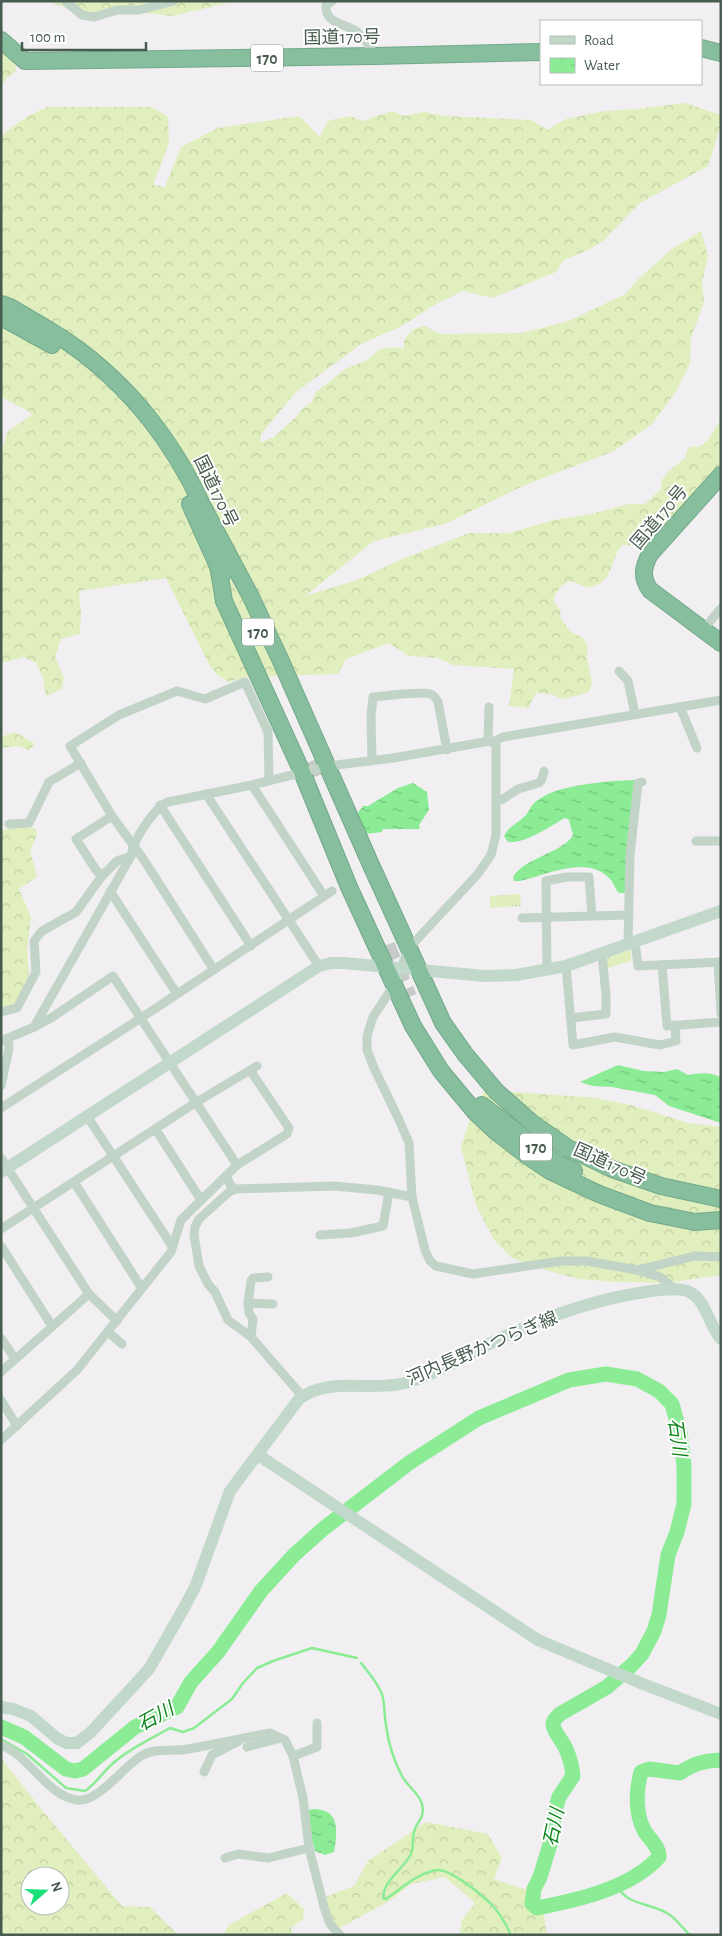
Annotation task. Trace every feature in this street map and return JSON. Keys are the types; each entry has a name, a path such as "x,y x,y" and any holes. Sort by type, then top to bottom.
{"highway":[{"name":"国道170号","path":"1,40 25,61 540,52"},
{"path":"702,48 721,54"},
{"name":"国道170号","path":"1,304 10,307 70,343 117,382 152,421 180,462 251,598 314,771"},
{"name":"国道170号","path":"1,317 64,351 110,390 146,428 172,467 218,565 224,601 314,771"},
{"name":"国道170号","path":"721,475 650,554 643,572 644,582 650,590 721,643"},
{"path":"314,771 397,945"},
{"path":"314,771 397,945 419,970 443,1023 465,1054 496,1091 531,1122 568,1148 612,1169 661,1186 721,1199"},
{"path":"314,771 349,888 394,968 394,985 413,1026 441,1071 475,1112 528,1157 550,1171 598,1194 650,1213 695,1222 721,1220"},
{"name":"国道170号","path":"721,1206 698,1204 654,1195 607,1177 563,1154 518,1122 489,1097 457,1060 414,994 428,1033 467,1088 483,1106 557,1162 603,1187 653,1204 697,1213 721,1215"}],"street":[{"path":"65,1 82,15 94,17 117,10 139,10 174,1"},
{"path":"332,1 326,5 328,16 334,22 355,30 369,45 375,56"},
{"path":"703,630 721,608"},
{"path":"620,671 628,682 636,714"},
{"path":"214,970 144,860 112,816 70,746 118,715 177,691 205,699 245,682 268,732 269,780"},
{"path":"372,761 371,716 373,697 409,695 423,692 436,698 447,750"},
{"path":"34,1028 131,856 132,846 160,806 168,802 314,771 447,750 503,737 721,700"},
{"path":"394,968 397,945 486,865 494,845 496,745 491,741 489,707"},
{"path":"680,707 697,748"},
{"path":"9,824 29,823 48,782 81,763"},
{"path":"496,801 504,799 518,789 539,783 544,771"},
{"path":"642,782 638,783 634,810 628,915 638,966 719,962 721,1014"},
{"path":"252,785 324,896"},
{"path":"206,794 319,966"},
{"path":"160,806 251,946"},
{"path":"102,876 76,839 112,816"},
{"path":"696,841 721,842"},
{"path":"1,1012 17,1008 36,972 34,941 42,932 76,912 102,876 117,861 131,856"},
{"path":"546,970 546,881 567,877 589,877 592,916"},
{"path":"110,891 177,994"},
{"path":"1,1108 251,946 332,891"},
{"path":"117,1322 89,1294 34,1208 3,1166 87,1116 319,966 330,963 344,963 485,976 516,975 566,966 721,911"},
{"path":"522,918 628,915"},
{"path":"571,1018 606,1014 602,954"},
{"path":"662,965 667,1026 721,1022"},
{"path":"566,966 573,1045 615,1037 664,1045 676,1041 675,1025"},
{"path":"1,1086 9,1048 5,1040 34,1028 51,1018 112,976 237,1165"},
{"path":"394,985 373,1017 367,1036 367,1050 409,1143 412,1197 424,1250 430,1261 436,1266 446,1269 486,1274 561,1260 586,1260 637,1270 660,1277 676,1290"},
{"path":"1,1229 195,1103 254,1068 289,1128 287,1134 237,1165 182,1220 171,1252 117,1322 77,1370 1,1440"},
{"path":"87,1116 172,1246"},
{"path":"156,1130 201,1200"},
{"path":"227,1177 230,1185 235,1189"},
{"path":"74,1182 142,1288"},
{"path":"1,1707 13,1709 30,1716 58,1739 67,1743 77,1743 91,1732 149,1669 196,1585 230,1490 302,1396 251,1337 228,1320 223,1312 215,1292 208,1284 199,1266 194,1235 199,1219 229,1192 235,1189 334,1186 389,1192 412,1197"},
{"path":"320,1236 351,1233 383,1226 389,1192"},
{"path":"1,1246 52,1326"},
{"path":"637,1270 695,1256 721,1257"},
{"path":"251,1337 253,1320 249,1312 248,1303 250,1281 253,1278 268,1277"},
{"name":"河内長野かつらぎ線","path":"302,1396 323,1387 388,1386 404,1383 450,1364 499,1339 566,1312 615,1297 655,1291 684,1290 692,1294 700,1301 721,1339"},
{"path":"1,1372 89,1294"},
{"path":"248,1303 273,1304"},
{"path":"108,1332 122,1344"},
{"path":"1,1338 15,1359"},
{"path":"1,1400 17,1426"},
{"path":"258,1455 314,1490 538,1640 721,1714"},
{"path":"293,1756 317,1747 317,1723"},
{"path":"1,1745 8,1747 21,1757 53,1787 64,1795 76,1800 92,1798 120,1772 151,1750 177,1751 270,1733 282,1738 285,1740 293,1756 303,1798 309,1848 330,1924 340,1935"},
{"path":"204,1772 212,1755 244,1738"},
{"path":"247,1747 282,1738"},
{"path":"225,1858 235,1854 268,1858 309,1848"}],"green space":[{"path":"48,1 236,1 173,16 137,12 79,13"},
{"path":"1,48 15,59 16,71 1,86"},
{"path":"685,103 721,115 721,126 708,166 640,203 603,241 588,250 564,260 556,272 492,298 463,291 434,305 402,326 361,344 296,392 261,434 260,443 274,437 302,409 312,402 315,393 345,369 366,361 380,349 393,347 404,349 404,340 413,329 425,326 440,334 522,333 569,321 625,294 639,278 672,249 701,231 708,256 702,282 704,302 691,338 690,364 675,393 652,424 614,451 525,485 445,524 374,541 305,596 357,580 402,559 469,533 509,533 554,520 591,514 629,504 645,504 662,488 661,481 668,472 686,457 686,451 691,446 699,447 708,440 721,419 721,469 647,546 622,545 608,576 598,585 589,588 571,581 559,588 556,594 553,601 560,610 561,619 570,631 583,638 588,646 587,657 592,682 587,693 562,699 551,694 536,693 528,708 509,706 514,669 453,665 438,658 409,656 389,643 346,659 338,674 246,677 229,682 217,675 209,664 166,578 79,591 81,612 80,634 61,639 55,657 64,678 62,689 46,696 43,678 36,663 24,657 1,663 1,455 7,432 33,414 1,397 1,137 12,127 48,107 152,107 168,117 169,143 153,185 165,187 181,147 218,128 299,116 320,137 328,121 351,116 362,121 392,111 404,116 424,112 446,116 531,120 547,130 566,119 605,111"},
{"path":"15,732 35,744 29,750 18,746 1,748 1,737"},
{"path":"26,826 36,829 37,835 30,851 37,877 19,889 31,917 27,950 29,970 26,986 16,1004 1,1008 1,830"},
{"path":"520,894 521,906 490,908 490,896"},
{"path":"631,950 631,961 605,969 604,959"},
{"path":"486,1090 596,1098 631,1105 688,1123 721,1127 721,1275 667,1283 579,1279 535,1267 512,1258 494,1240 476,1205 461,1147 475,1103"},
{"path":"1,1758 122,1906 150,1907 178,1935 1,1935"},
{"path":"426,1822 488,1834 502,1858 494,1879 527,1890 544,1915 547,1935 460,1935 462,1920 475,1903 445,1877 411,1884 391,1900 338,1929 332,1922 325,1897 354,1886 368,1861"},
{"path":"287,1893 304,1909 303,1919 291,1928 293,1935 223,1935 229,1925"}],"water":[{"path":"635,780 627,849 626,893 619,893 610,879 601,872 590,868 566,868 514,881 513,877 519,870 561,846 573,835 569,820 565,818 530,837 515,842 508,842 504,836 506,833 526,815 536,801 558,790 571,787"},
{"path":"413,783 427,792 429,810 419,825 420,829 383,829 382,832 366,834 357,814 363,806 368,806 398,788"},
{"path":"618,1065 644,1071 664,1072 677,1069 688,1075 704,1073 721,1077 721,1123 669,1106 655,1095 612,1087 593,1086 580,1082"},
{"path":"307,1810 323,1810 329,1814 335,1824 334,1852 325,1855 315,1851 310,1832"}],"waterway":[{"name":"石川","path":"1,1727 24,1737 66,1769 75,1771 83,1769 135,1727 177,1707 191,1682 218,1652 261,1591 294,1555 323,1529 409,1463 479,1418 569,1380 606,1374 637,1379 659,1391 672,1404 680,1433 684,1466 684,1504 677,1532 668,1555 659,1615 654,1631 642,1654 607,1687 560,1714 554,1721 555,1730 569,1756 573,1776 559,1797 555,1811 552,1838 540,1877 534,1889 532,1904 537,1908 602,1892 647,1868 659,1857 659,1853 644,1830 639,1816 637,1794 641,1772 649,1769 680,1773 699,1763 721,1760"},
{"path":"1,1739 27,1754 66,1788 85,1791 110,1766 138,1745 170,1728 183,1732 194,1728 232,1699 257,1668 312,1648 357,1658"},
{"path":"361,1663 382,1694 385,1721 394,1757 402,1776 419,1798 423,1809 413,1837 411,1854 390,1880 384,1891 383,1898 386,1899 423,1874 437,1870 443,1871 466,1883 492,1905 511,1935"},
{"path":"617,1885 621,1892 632,1900 670,1915 690,1935"}],"tunnel":[{"path":"314,760 323,781"},
{"path":"387,945 409,997"}]}
